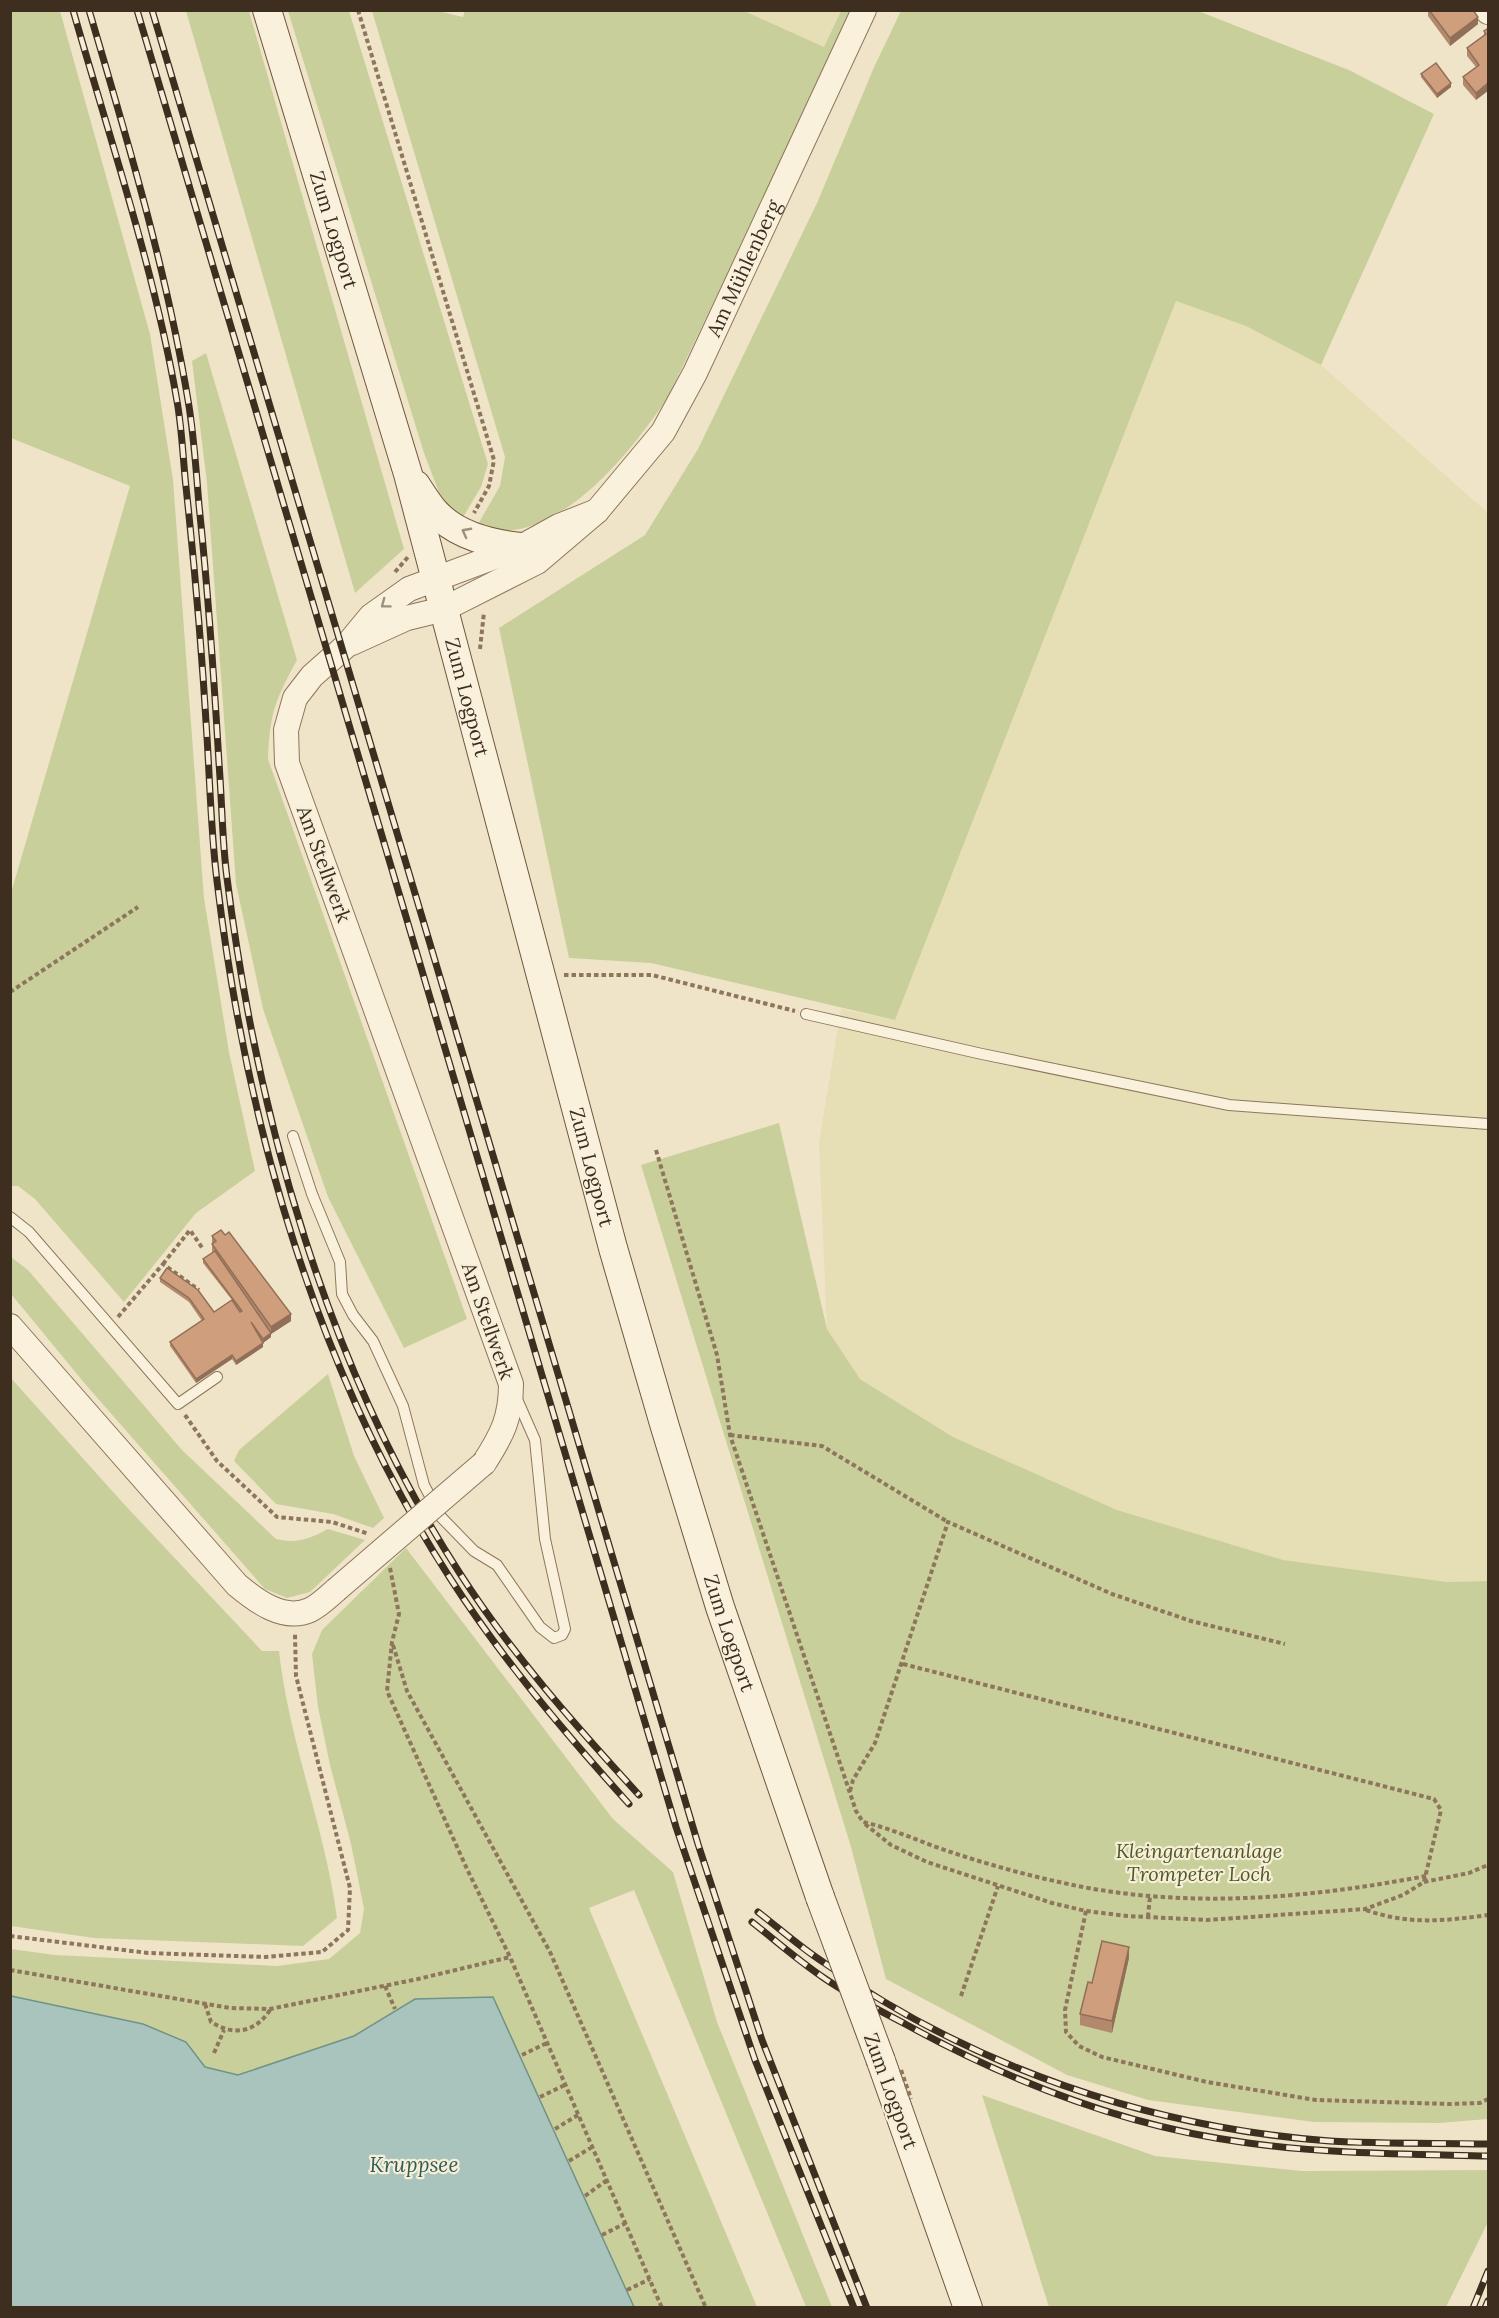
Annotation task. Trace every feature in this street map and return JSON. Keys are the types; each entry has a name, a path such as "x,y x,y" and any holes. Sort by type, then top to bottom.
{"main road":[{"name":"Zum Logport","path":"267,10 408,474 538,972 626,1293 720,1607 820,1898 881,2061 968,2307"},
{"path":"408,474 436,514 464,532 494,544 521,547"}],"street":[{"name":"Am Mühlenberg","path":"444,609 537,562 597,511 663,432 695,373 864,10"},
{"name":"Am Mühlenberg","path":"436,580 521,547 559,526 597,511"},
{"name":"Am Stellwerk","path":"294,1612 309,1611 336,1590 484,1463 502,1435 511,1407 511,1384 287,763 286,730 295,698 312,676 347,645 371,616 391,599 436,580"},
{"name":"Am Stellwerk","path":"347,645 407,618 444,609"},
{"path":"10,1326 237,1585 271,1608 294,1612"}],"lane":[{"path":"806,1014 993,1057 1229,1105 1488,1124"},
{"path":"293,1137 312,1194 340,1262 342,1294 353,1315 373,1341 403,1406 424,1485 441,1517 474,1551 497,1565 535,1620 554,1638 562,1635 565,1629 545,1539 535,1440 511,1384"},
{"path":"10,1217 29,1232 178,1404 217,1377"}],"path":[{"path":"358,10 494,460 489,486 464,532"},
{"path":"483,658 480,631 484,615"},
{"path":"10,992 138,907"},
{"path":"560,975 578,973 652,975 780,1005 806,1014"},
{"path":"656,1150 717,1355 730,1435 850,1791 863,1822 891,1845 927,1862 998,1886 1086,1911 1148,1917 1207,1920 1365,1909 1403,1895 1424,1882 1469,1873 1488,1865"},
{"path":"128,1307 190,1230 203,1249"},
{"path":"163,1264 199,1290"},
{"path":"178,1404 217,1461 277,1517 332,1522 370,1534 375,1544"},
{"path":"730,1435 822,1446 948,1522 1112,1594 1191,1621 1285,1644"},
{"path":"850,1791 853,1780 875,1743 903,1664 948,1522"},
{"path":"386,1562 392,1571 399,1614 392,1642 387,1691 467,1869 510,1957 662,2307"},
{"path":"10,1936 148,1953 265,1957 322,1952 348,1930 350,1888 296,1676 294,1612"},
{"path":"392,1642 407,1691 550,1952 706,2307"},
{"path":"903,1664 1434,1799 1441,1810 1424,1882"},
{"path":"863,1822 903,1833 936,1847 1060,1882 1150,1896 1210,1900 1284,1897 1352,1890 1426,1875"},
{"path":"961,1996 998,1886"},
{"path":"1148,1917 1150,1896"},
{"path":"1365,1909 1394,1919 1443,1922 1488,1915"},
{"path":"1086,1911 1065,2010 1066,2032 1078,2046 1086,2050 1102,2057 1207,2082 1316,2100 1450,2104 1480,2103 1488,2099"},
{"path":"10,1970 230,2008 270,2009 385,1986 510,1957"},
{"path":"385,1986 394,2009"},
{"path":"205,2004 211,2022 224,2030 241,2030 262,2022 270,2009"},
{"path":"214,2053 224,2030"},
{"path":"522,2055 547,2043"},
{"path":"540,2097 565,2085"},
{"path":"555,2129 578,2115"},
{"path":"569,2161 592,2147"},
{"path":"585,2196 607,2180"},
{"path":"602,2235 626,2223"},
{"path":"627,2290 650,2279"}],"shaded area":[{"path":"744,11 841,11 824,47"},
{"path":"1176,301 1246,326 1321,365 1488,513 1488,1581 1447,1582 1283,1560 1117,1510 953,1437 860,1379 827,1329 819,1143 841,1009 895,1020"}],"green space":[{"path":"11,10 60,11 150,334 173,480 204,898 229,1052 255,1171 196,1213 124,1302 35,1199 18,1186 11,1186 11,893 130,486 11,438"},
{"path":"465,10 744,11 824,47 841,11 854,11 667,399 618,462 576,501 553,516 529,527 504,531 477,526 500,486 505,457 372,11 438,11 463,17"},
{"path":"186,11 249,11 404,549 355,593"},
{"path":"288,11 349,11 488,464 481,487 462,519 443,503 424,453"},
{"path":"901,11 1198,11 1349,70 1434,114 1321,365 1246,326 1176,301 895,1020 651,963 569,958 499,628 645,535 698,449 817,203 875,65"},
{"path":"206,353 297,660 275,707 270,729 268,759 467,1319 404,1348 328,1197 263,1009 236,884 207,483 192,361"},
{"name":"Kleingartenanlage Trompeter Loch","path":"779,1123 827,1329 860,1379 953,1437 1117,1510 1283,1560 1447,1582 1488,1581 1488,2119 1439,2123 1314,2122 1148,2100 1067,2075 886,1979 851,1847 641,1165"},
{"path":"11,1257 28,1270 182,1450 276,1539 303,1540 328,1529 365,1540 310,1592 287,1598 265,1589 86,1385 11,1294"},
{"path":"328,1374 354,1456 384,1518 373,1528 333,1514 276,1504 234,1461 239,1450"},
{"path":"10,1377 123,1503 262,1651 279,1651 291,1718 324,1851 337,1918 303,1946 94,1938 11,1926"},
{"path":"406,1548 613,1819 673,1872 717,2022 832,2307 806,2307 634,1890 589,1908 757,2307 634,2307 493,1997 415,1999 354,2036 238,2075 205,2067 186,2042 143,2024 11,1996 11,1949 55,1955 277,1966 329,1959 360,1933 364,1909 318,1707 312,1654 322,1630"},
{"path":"982,2095 1155,2156 1302,2171 1488,2170 1488,2222 1446,2307 1049,2307"}],"water":[{"name":"Kruppsee","path":"11,1996 143,2024 186,2042 205,2067 238,2075 354,2036 415,1999 493,1997 634,2307 11,2307"}],"building":[{"path":"1429,10 1473,10 1478,17 1450,38"},
{"path":"1487,29 1488,83 1476,93 1463,77 1479,65 1467,48 1486,34 1484,31"},
{"path":"1436,63 1451,83 1437,94 1421,74"},
{"path":"221,1230 225,1235 229,1232 291,1314 271,1327 212,1244 216,1241 212,1236"},
{"path":"215,1251 271,1333 263,1339 251,1322 263,1343 236,1361 232,1355 196,1379 170,1342 204,1319 189,1298 160,1278 167,1268 198,1290 214,1312 232,1300 240,1312 242,1311 203,1259"},
{"path":"1102,1941 1129,1947 1112,2021 1080,2014 1088,1982 1092,1983"}],"railway":[{"path":"73,10 144,253 177,401 198,612 217,881 230,972 247,1063 268,1154 294,1243 325,1331 361,1416 403,1499 450,1578 491,1638 535,1695 629,1804"},
{"path":"89,10 157,253 188,400 208,602 227,878 240,968 257,1059 279,1149 305,1238 335,1326 371,1411 412,1493 459,1572 521,1659 567,1715 639,1795"},
{"path":"137,10 676,1827 755,2060 854,2308"},
{"path":"152,10 698,1844 762,2040 867,2308"},
{"path":"758,1912 798,1944 880,1999 939,2032 1001,2061 1064,2086 1129,2106 1196,2122 1263,2134 1350,2142 1488,2144"},
{"path":"752,1922 824,1978 875,2008 988,2066 1072,2100 1115,2114 1203,2136 1278,2147 1368,2153 1488,2156"},
{"path":"1473,2308 1488,2271"},
{"path":"1485,2308 1488,2301"}]}
